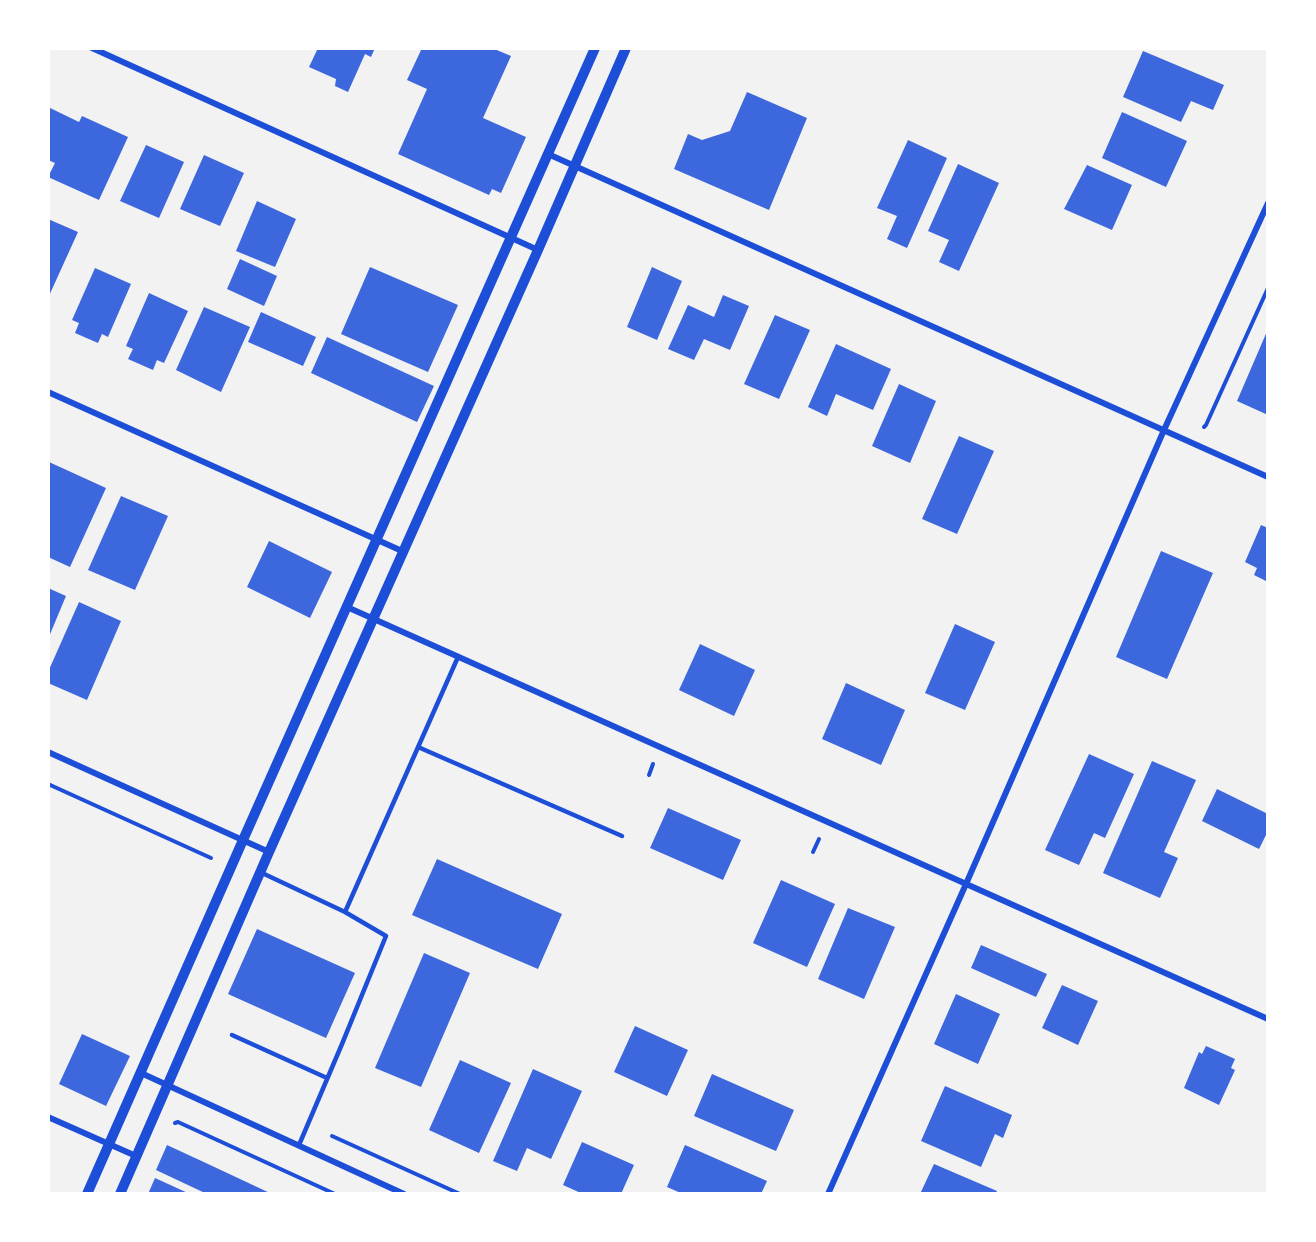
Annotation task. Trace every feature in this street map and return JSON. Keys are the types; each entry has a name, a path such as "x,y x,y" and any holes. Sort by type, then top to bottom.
{"street":[{"path":"92,48 538,250"},
{"path":"87,1194 595,48"},
{"path":"120,1194 260,872 626,48"},
{"path":"548,154 1268,477"},
{"path":"828,1194 1164,430 1268,203"},
{"path":"48,392 402,551"},
{"path":"347,608 1268,1019"},
{"path":"48,752 269,852"},
{"path":"141,1073 404,1194"},
{"path":"48,1117 136,1156"}],"lane":[{"path":"345,912 458,657"},
{"path":"418,747 622,836"},
{"path":"260,872 345,912 386,936 299,1146"},
{"path":"232,1035 327,1078"}],"path":[{"path":"1198,430 1206,425 1268,288"},
{"path":"48,784 221,862"},
{"path":"172,1124 178,1122 335,1194"}],"building":[{"path":"318,48 375,48 371,57 365,54 348,92 335,86 336,79 309,67"},
{"path":"422,48 492,48 511,56 483,118 526,137 501,193 492,189 489,195 398,154 427,89 407,80"},
{"path":"1143,51 1224,85 1213,110 1191,101 1181,122 1123,97"},
{"path":"747,92 807,118 769,210 674,169 688,134 702,140 730,131"},
{"path":"48,107 79,122 82,116 128,137 99,200 48,177 55,163 48,160"},
{"path":"1122,112 1187,141 1166,187 1102,158"},
{"path":"908,140 947,158 907,248 887,239 897,216 877,208"},
{"path":"146,145 184,162 159,218 120,201"},
{"path":"204,155 244,173 220,226 180,209"},
{"path":"958,164 999,183 959,271 939,262 949,240 928,231"},
{"path":"1087,165 1132,185 1112,230 1064,209"},
{"path":"257,201 296,219 275,267 236,251"},
{"path":"48,219 78,232 48,298"},
{"path":"240,259 277,276 264,306 227,289"},
{"path":"370,267 458,305 428,372 341,334"},
{"path":"652,267 682,281 657,340 627,327"},
{"path":"95,268 131,284 108,337 102,334 98,343 75,333 79,323 72,320"},
{"path":"149,293 188,311 164,363 157,360 153,370 128,359 133,349 126,346"},
{"path":"723,295 749,306 730,350 704,339 694,360 668,349 688,305 714,317"},
{"path":"204,307 250,327 221,392 176,370"},
{"path":"261,312 316,337 303,366 248,342"},
{"path":"775,315 810,330 779,399 744,384"},
{"path":"1268,329 1268,415 1237,401"},
{"path":"327,337 434,386 417,422 311,373"},
{"path":"836,344 891,369 873,410 836,394 827,416 808,407"},
{"path":"899,384 936,401 910,463 872,446"},
{"path":"959,436 994,451 957,534 922,519"},
{"path":"49,462 106,488 70,567 48,557"},
{"path":"121,496 168,516 135,590 88,570"},
{"path":"1261,525 1268,528 1268,576 1266,581 1254,575 1257,568 1245,562"},
{"path":"269,541 332,572 310,618 247,587"},
{"path":"1161,551 1213,573 1167,679 1116,657"},
{"path":"48,588 66,596 48,639"},
{"path":"79,602 121,621 87,700 48,683 48,672"},
{"path":"955,624 995,642 965,710 925,693"},
{"path":"700,644 755,670 734,716 679,690"},
{"path":"846,683 905,710 881,765 822,739"},
{"path":"1089,754 1134,774 1105,838 1094,833 1079,865 1045,850"},
{"path":"1152,761 1196,780 1164,852 1178,858 1160,898 1103,873"},
{"path":"1217,789 1268,814 1268,831 1259,849 1202,821"},
{"path":"668,808 741,840 723,880 650,848"},
{"path":"437,859 562,914 538,969 412,915"},
{"path":"781,880 835,904 807,967 753,943"},
{"path":"848,908 895,927 864,999 818,979"},
{"path":"257,929 355,973 326,1038 228,994"},
{"path":"981,945 1047,974 1036,997 971,968"},
{"path":"424,953 470,973 421,1087 375,1068"},
{"path":"1062,985 1098,1001 1078,1045 1042,1028"},
{"path":"956,994 1000,1014 978,1064 934,1044"},
{"path":"635,1026 688,1050 667,1096 614,1072"},
{"path":"82,1034 130,1056 106,1106 59,1084"},
{"path":"1206,1046 1235,1059 1231,1068 1235,1070 1219,1105 1184,1088 1199,1052 1202,1054"},
{"path":"460,1060 511,1083 479,1153 429,1130"},
{"path":"533,1069 582,1091 551,1159 527,1148 517,1171 493,1161"},
{"path":"712,1074 794,1110 776,1151 694,1116"},
{"path":"945,1086 1012,1115 1003,1138 995,1134 981,1167 921,1141"},
{"path":"582,1142 634,1165 621,1194 583,1194 563,1185"},
{"path":"167,1145 272,1194 207,1194 156,1170"},
{"path":"685,1145 767,1181 761,1194 683,1194 667,1187"},
{"path":"934,1164 997,1191 996,1194 920,1194"},
{"path":"155,1178 190,1194 148,1194"}]}
